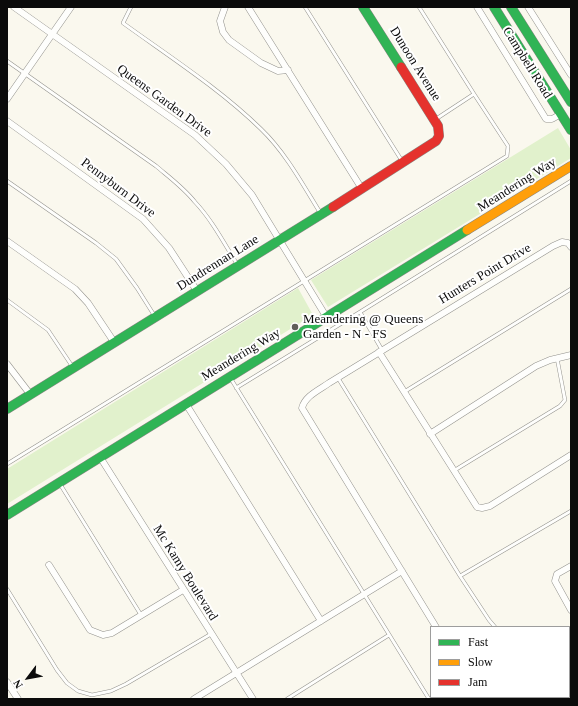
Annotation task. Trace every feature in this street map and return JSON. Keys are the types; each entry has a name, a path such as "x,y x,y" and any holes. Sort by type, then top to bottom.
{"street":[{"name":"Queens Garden Drive","path":"14,7 195,135 213,151 252,195 327,318"},
{"path":"7,99 71,7"},
{"path":"225,7 220,21 223,32 229,40 266,66 278,71 288,70"},
{"path":"248,7 362,189"},
{"name":"Dunoon Avenue","path":"363,7 435,120 438,126 439,136"},
{"name":"Campbell Road","path":"476,7 546,119 552,119 561,114"},
{"name":"Campbell Road","path":"494,7 571,130"},
{"name":"Campbell Road","path":"511,7 571,102"},
{"path":"528,7 571,75"},
{"name":"Pennyburn Drive","path":"7,121 144,219 169,248 197,291"},
{"name":"Dundrennan Lane","path":"7,409 362,189 431,145 439,136"},
{"name":"Meandering Way","path":"7,515 571,166"},
{"path":"7,241 75,289 88,303 114,342"},
{"name":"Hunters Point Drive","path":"402,571 302,408 303,403 311,394 338,377 562,242 568,243 571,247"},
{"path":"381,351 404,392 477,508 490,506 571,455"},
{"path":"430,434 536,366 557,358 571,355"},
{"path":"7,364 30,394"},
{"path":"186,404 321,621"},
{"name":"Mc Kamy Boulevard","path":"100,457 253,699"},
{"path":"49,565 90,630 103,636 112,633 183,590"},
{"path":"571,566 557,574 555,581 571,610"},
{"path":"194,699 402,571 435,626"},
{"path":"7,682 18,699"}],"lane":[{"path":"131,7 123,23 231,102 262,130 287,159 321,214"},
{"path":"305,7 403,163"},
{"path":"7,464 507,156 508,146 419,7"},
{"path":"7,61 156,166 178,184 196,202 213,225 238,266"},
{"path":"435,120 474,94"},
{"path":"7,181 116,259 137,288 155,317"},
{"path":"236,388 571,181"},
{"path":"404,392 571,289"},
{"path":"7,300 48,330 73,368"},
{"path":"360,312 381,351"},
{"path":"454,471 560,406 565,400 557,358"},
{"path":"230,377 429,699"},
{"path":"338,377 460,576 494,626"},
{"path":"59,482 141,615"},
{"path":"460,576 571,511"},
{"path":"7,589 57,670 67,683 78,692 92,695 111,691 126,684 211,634"},
{"path":"287,699 389,635"}],"green space":[{"path":"558,128 571,150 571,158 328,307 311,280"},
{"path":"298,288 313,315 7,504 7,469"}],"traffic: fast":[{"path":"363,7 401,67"},
{"path":"494,7 571,130"},
{"path":"511,7 571,102"},
{"path":"7,409 333,207"},
{"path":"7,515 467,230"}],"traffic: slow":[{"path":"467,230 571,166"}],"traffic: jam":[{"path":"333,207 436,141 439,136 438,126 401,67"}],"place":[{"name":"Meandering @ Queens Garden - N - FS","path":"295,327"}]}
